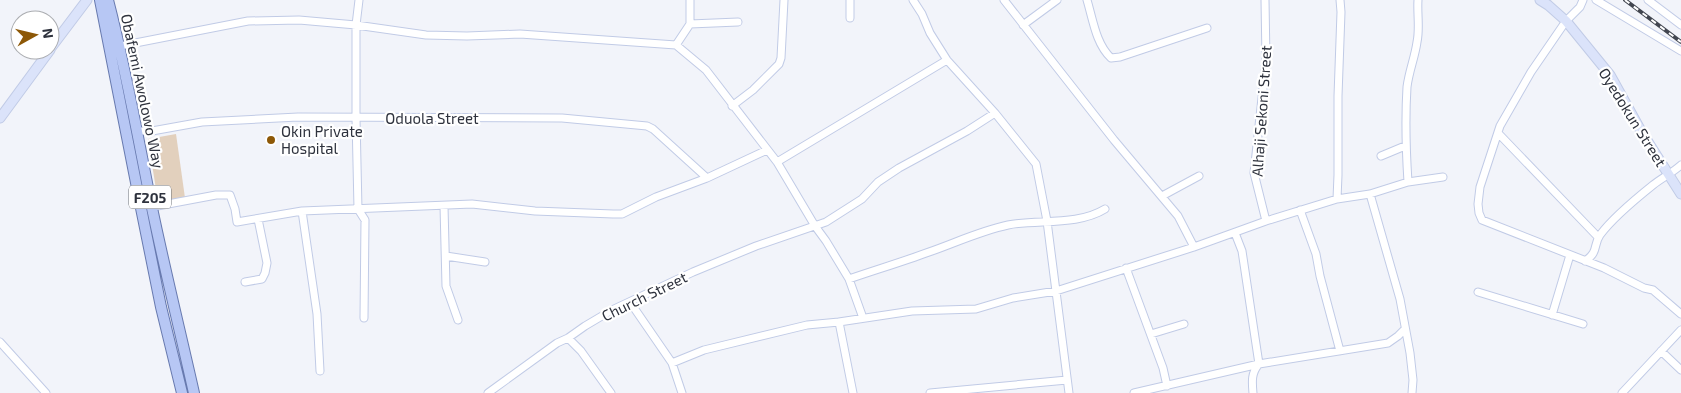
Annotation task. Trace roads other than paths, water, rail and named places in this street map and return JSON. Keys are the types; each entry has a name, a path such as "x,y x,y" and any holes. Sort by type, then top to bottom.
{"main road":[{"name":"Obafemi Awolowo Way","path":"100,0 140,208 182,393"},
{"name":"Obafemi Awolowo Way","path":"108,0 120,46 152,207 194,393"}],"street":[{"path":"60,36 87,0"},
{"path":"359,0 356,25 356,118 358,209 365,220 364,318"},
{"path":"676,45 690,24 690,0"},
{"path":"732,106 753,90 779,64 781,58 784,0"},
{"path":"850,0 850,18"},
{"path":"913,0 947,60 995,113 1036,164 1047,221 1069,393"},
{"path":"1004,0 1114,140 1178,216 1194,247"},
{"path":"1023,24 1057,0"},
{"path":"1087,0 1100,43 1105,53 1114,59 1207,28"},
{"name":"Alhaji Sekoni Street","path":"1265,0 1266,60 1254,173 1266,221"},
{"path":"1337,199 1340,0"},
{"path":"1408,182 1406,146 1407,86 1418,32 1418,0"},
{"name":"Oyedokun Street","path":"1540,0 1566,21 1610,75 1641,131 1681,194"},
{"path":"1583,0 1580,7 1566,21 1531,72 1500,126 1480,187 1478,204 1480,217 1482,220 1585,261 1644,288 1653,290 1681,314"},
{"path":"1596,0 1681,50"},
{"path":"1648,0 1681,25"},
{"path":"120,46 248,21 299,20 356,25 426,35 520,34 676,45 706,70 732,106 778,162 815,226 849,279 863,318"},
{"path":"690,24 738,22"},
{"path":"0,118 43,60"},
{"path":"778,162 947,60"},
{"name":"Church Street","path":"488,393 557,343 568,338 584,326 630,302 725,258 838,216 862,199 878,182 899,168 967,131 995,113"},
{"name":"Oduola Street","path":"138,131 152,131 202,122 266,118 562,118 638,125 653,130 707,178"},
{"path":"1498,133 1598,237"},
{"path":"1380,156 1406,146"},
{"path":"152,207 216,195 230,195 237,222 302,212 472,204 535,211 622,214 656,197 707,178 767,150"},
{"path":"1585,261 1595,251 1598,237 1632,203 1681,165"},
{"path":"1162,196 1199,176"},
{"path":"672,363 704,350 807,325 839,322 912,310 976,309 1013,298 1056,290 1194,247 1266,221 1337,199 1370,194 1408,182 1443,177"},
{"path":"1370,194 1400,299 1410,352 1413,380 1412,393"},
{"path":"444,206 446,286 458,320"},
{"path":"849,279 978,233 1009,225 1092,216 1105,209"},
{"path":"1300,210 1316,254 1322,285 1340,352"},
{"path":"302,212 317,314 320,371"},
{"path":"245,282 262,279 267,268 258,219"},
{"path":"1235,233 1242,251 1259,364 1252,376 1253,393"},
{"path":"1552,315 1570,255"},
{"path":"446,256 486,262"},
{"path":"1126,268 1163,368 1167,386"},
{"path":"1478,292 1583,324"},
{"path":"630,302 672,363 682,393"},
{"path":"839,322 853,393"},
{"path":"1150,334 1184,324"},
{"path":"1134,393 1259,364 1388,343 1405,329"},
{"path":"1622,393 1681,330"},
{"path":"568,338 581,351 611,393"},
{"path":"0,342 46,393"},
{"path":"1661,351 1681,370"},
{"path":"930,393 1067,380"}],"railway":[{"path":"1625,0 1681,42"}],"place":[{"name":"Okin Private Hospital","path":"271,140"}]}
